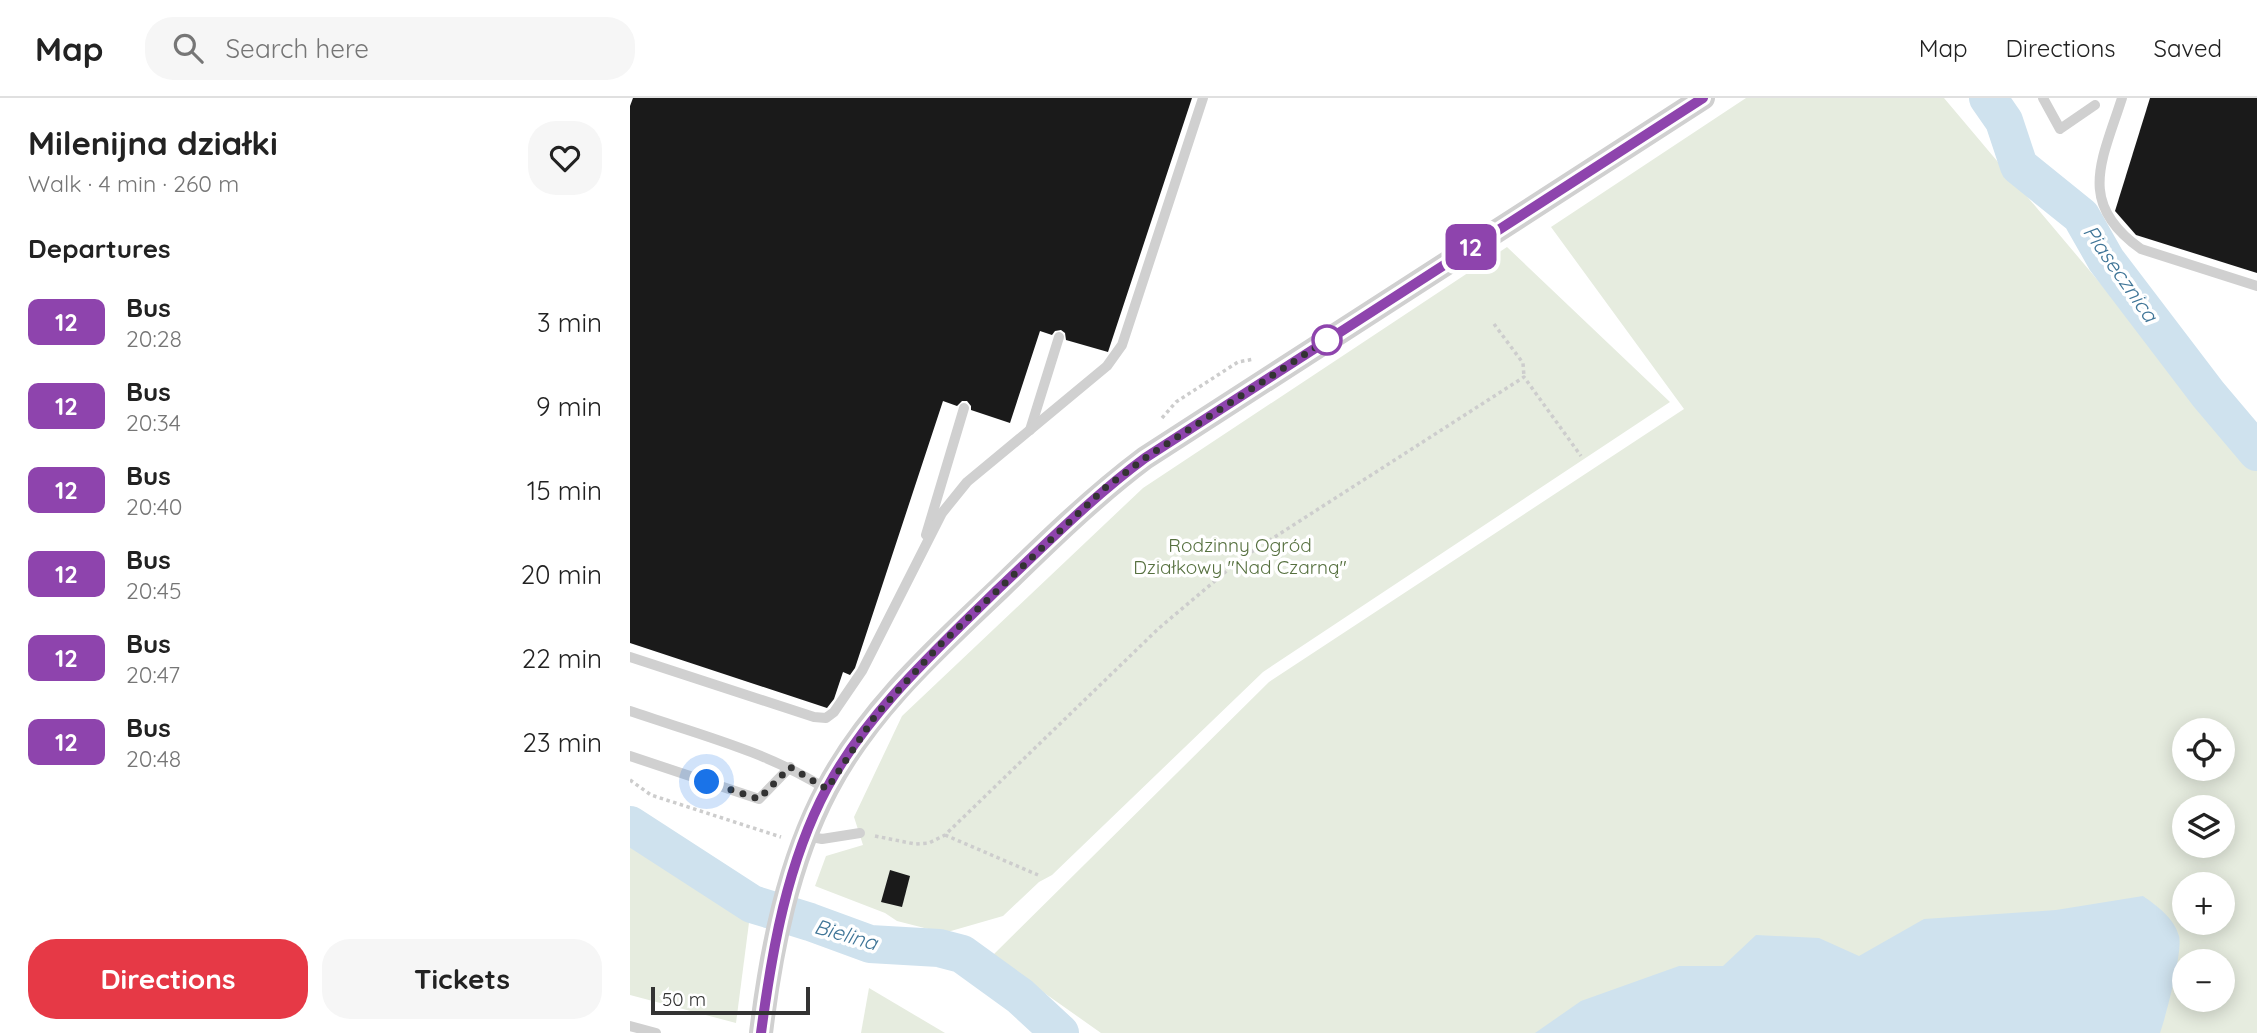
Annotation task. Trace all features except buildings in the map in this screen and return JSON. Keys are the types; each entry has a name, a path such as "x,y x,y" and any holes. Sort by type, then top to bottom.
{"street":[{"path":"761,1033 775,949 799,838 827,789 875,716 940,645 1105,488 1145,458 1703,98"}],"lane":[{"path":"630,657 814,717 826,718 834,712 862,671 942,513 967,482 1107,366 1122,345 1203,98"},
{"path":"2043,98 2060,129 2095,105"},
{"path":"2122,98 2101,166 2098,186 2102,207 2126,238 2141,249 2257,286"},
{"path":"1030,430 1059,337"},
{"path":"919,560 964,408"},
{"path":"630,712 764,756 790,767 827,789"},
{"path":"630,756 759,799 790,767"},
{"path":"799,838 822,839 860,834"},
{"path":"630,1026 656,1033"}],"path":[{"path":"1494,324 1522,363 1524,377 1581,456"},
{"path":"860,834 915,844 929,843 945,835 1158,629 1242,558 1524,377"},
{"path":"630,780 651,795 799,838"},
{"path":"945,835 1038,875"}],"green space":[{"path":"1746,98 1944,98 2257,469 2257,1033 1101,1033 992,956 1269,682 1684,409 1551,227"},
{"name":"Rodzinny Ogród Działkowy \"Nad Czarną\"","path":"1507,247 1670,402 1263,672 1052,875 1039,882 1003,916 944,933 897,921 885,913 815,886 826,856 863,845 854,817 902,716 1143,488"},
{"path":"630,836 750,915 736,1023 630,995"},
{"path":"869,988 945,1033 861,1033"}],"water":[{"path":"2143,896 2169,918 2172,922 2172,935 2179,935 2180,944 2179,949 2172,949 2172,989 2160,1033 1535,1033 1581,1001 1679,966 1723,966 1756,935 1819,938 1859,956 1924,919 2056,910"}],"waterway":[{"name":"Piasecznica","path":"1988,98 2004,121 2019,166 2081,216 2106,260 2208,394 2257,452"},
{"name":"Bielina","path":"630,825 752,904 870,944 939,948 962,954 1020,996 1060,1033"}],"bus line":[{"name":"12","path":"761,1033 787,892 827,789 875,716 940,645 1105,488 1145,458 1703,98"}],"route":[{"path":"707,782 759,799 790,767 827,789 875,716 940,645 1105,488 1145,458 1327,340"}]}
